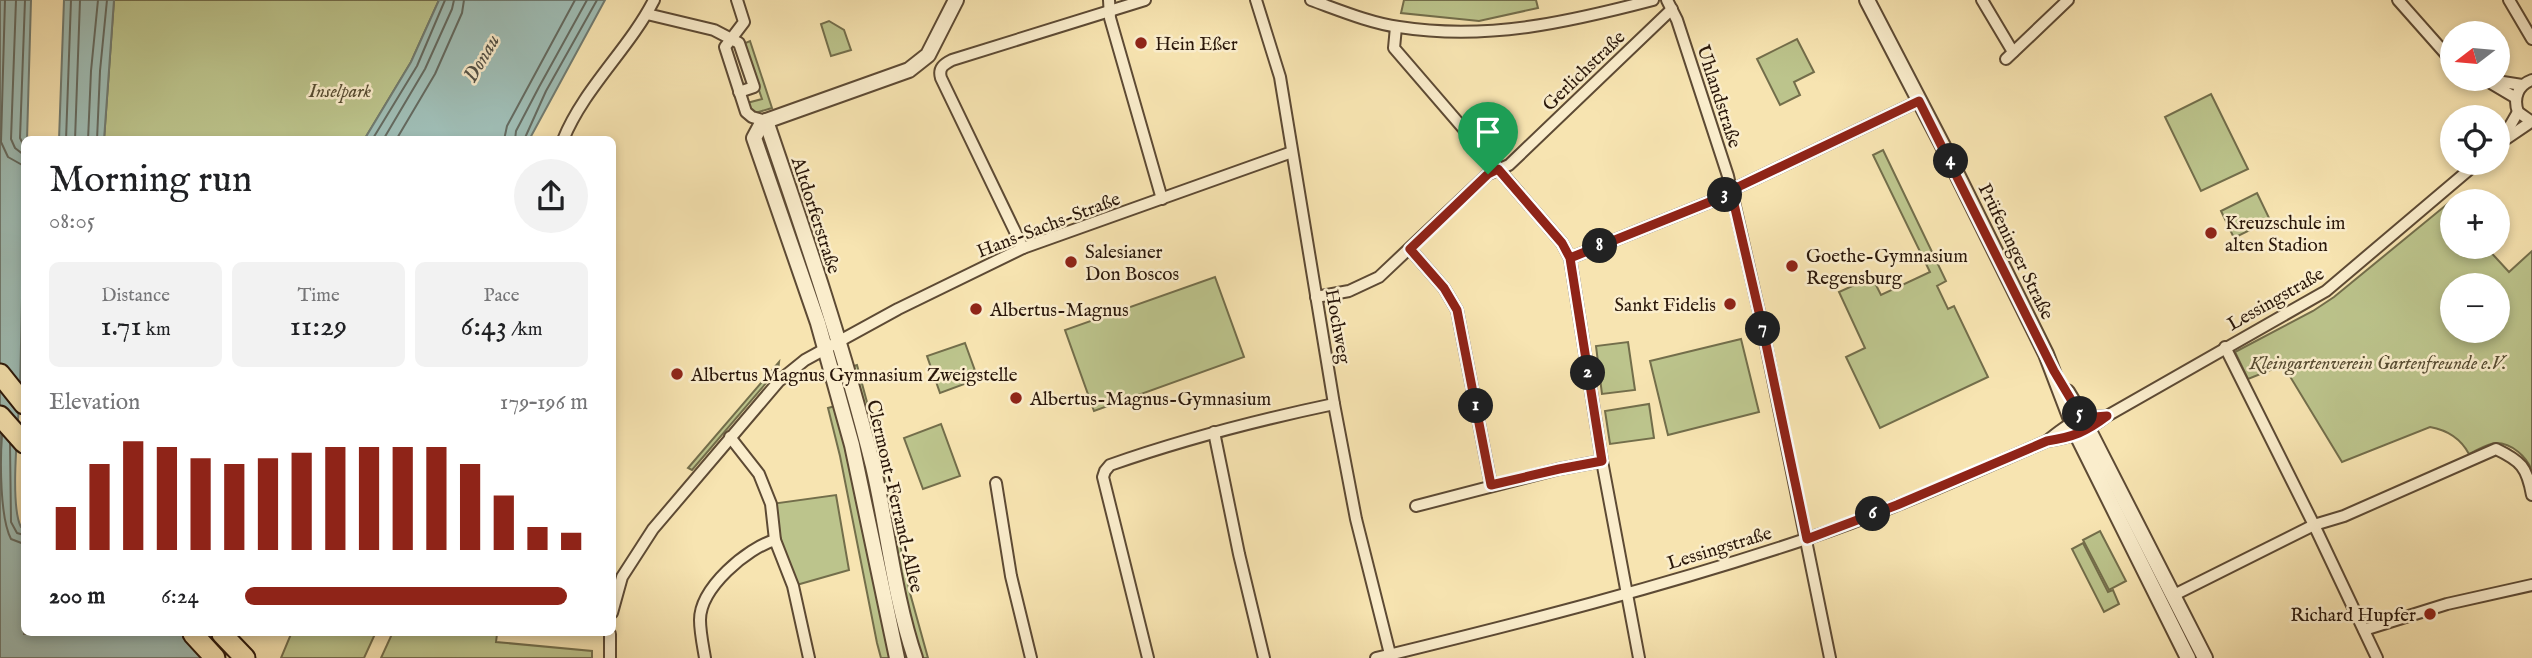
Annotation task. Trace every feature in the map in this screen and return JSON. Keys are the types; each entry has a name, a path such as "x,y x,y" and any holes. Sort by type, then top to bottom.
{"highway":[{"path":"0,374 21,400"},
{"path":"0,387 21,411"},
{"path":"0,416 21,440"},
{"path":"0,425 21,447"},
{"path":"195,636 215,658"},
{"path":"224,636 245,658"}],"street":[{"path":"565,136 593,89 647,14 654,0"},
{"name":"Altdorferstraße","path":"737,0 744,22 725,47 825,349"},
{"path":"754,138 766,121 909,71 928,55 956,0"},
{"path":"1023,248 941,78 942,66 952,60 1109,5 1145,0"},
{"name":"Hochweg","path":"1256,0 1280,77 1334,404 1356,515 1391,656"},
{"path":"1311,0 1396,27 1458,33 1545,26 1653,0"},
{"name":"Prüfeninger Straße","path":"1867,0 2054,371 2188,658"},
{"path":"1982,0 2010,56 2068,0"},
{"path":"2398,0 2440,47"},
{"path":"2509,0 2532,41"},
{"path":"1109,5 1162,199"},
{"name":"Gerlichstraße","path":"1316,297 1364,285 1379,277 1488,174 1509,165 1669,5"},
{"name":"Uhlandstraße","path":"1669,5 1702,96 1731,191 1762,325 1830,658"},
{"path":"647,14 714,30 732,39"},
{"path":"1396,27 1394,48 1562,243 1570,258 1602,461 1639,658"},
{"path":"2510,79 2529,79"},
{"path":"2510,125 2518,112 2516,98 2529,79"},
{"path":"2504,91 2516,98"},
{"path":"1570,258 1717,199 1919,101"},
{"path":"746,112 766,121"},
{"path":"2510,135 2531,122 2518,112"},
{"name":"Altdorferstraße","path":"766,121 839,342"},
{"name":"Hans-Sachs-Straße","path":"617,575 779,380 805,359 1023,248 1292,152"},
{"name":"Lessingstraße","path":"1377,658 1626,593 1807,539 1897,505 2107,416 2326,291 2463,175"},
{"path":"1410,249 1444,288 1457,310 1491,485"},
{"name":"Clermont-Ferrand-Allee","path":"839,342 874,468 898,594 915,658"},
{"path":"2225,347 2377,658"},
{"name":"Clermont-Ferrand-Allee","path":"825,349 861,483 897,658"},
{"path":"1148,658 1103,477 1105,471 1110,465 1214,432 1334,404"},
{"name":"Prüfeninger Straße","path":"2080,426 2205,658"},
{"path":"1214,432 1264,658"},
{"path":"730,437 759,474 766,490 771,504 775,540 793,586 809,658"},
{"path":"2172,596 2314,525 2344,516 2496,449 2523,466 2528,474 2532,495"},
{"path":"1416,506 1491,485 1602,461"},
{"path":"996,483 1011,576 1031,658"},
{"path":"705,658 700,618 704,600 716,583 760,544 775,540"},
{"path":"2364,630 2447,604 2532,585"},
{"path":"610,636 610,658"}],"green space":[{"name":"Inselpark","path":"114,0 439,0 411,62 366,136 104,136"},
{"path":"1404,0 1536,0 1538,8 1479,21 1401,13"},
{"path":"829,21 844,30 851,50 831,56 821,24"},
{"path":"1797,39 1814,72 1794,82 1800,95 1780,105 1757,59"},
{"path":"750,41 772,108 752,114 747,103 762,99 743,44"},
{"path":"2211,94 2248,169 2201,191 2165,117"},
{"path":"1883,150 1946,281 1937,286 1948,309 1954,306 1988,377 1880,428 1846,357 1865,348 1839,292 1872,277 1881,295 1930,272 1873,155"},
{"path":"2257,193 2270,220 2234,238 2221,211"},
{"name":"Kleingartenverein Gartenfreunde e.V.","path":"2440,210 2440,259 2497,259 2509,272 2532,251 2532,471 2523,456 2508,445 2493,443 2469,454 2453,436 2430,427 2342,462 2283,365 2248,379 2235,352 2334,297"},
{"path":"1215,277 1244,357 1094,411 1065,330"},
{"path":"1741,339 1759,412 1668,435 1650,361"},
{"path":"1628,342 1635,390 1602,394 1596,346"},
{"path":"965,343 978,379 940,393 927,356"},
{"path":"779,362 778,369 692,470 688,468"},
{"path":"857,365 885,469 910,593 928,658 919,658 854,366"},
{"path":"1649,404 1654,438 1610,444 1605,411"},
{"path":"835,406 890,658 881,658 877,643 828,408"},
{"path":"941,424 960,476 923,489 904,438"},
{"path":"836,495 849,570 793,586 775,540 771,504"},
{"path":"2100,531 2126,581 2109,590 2083,540"},
{"path":"2083,543 2108,592 2113,590 2119,604 2104,612 2072,549"},
{"path":"290,636 374,636 364,658 281,658"},
{"path":"391,636 497,636 496,642 592,651 592,658 381,658"}],"water":[{"path":"0,0 31,0 27,136 21,136 21,336 15,481 17,516 21,527 21,636 237,636 224,658 0,658"},
{"path":"64,0 114,0 104,136 59,136"},
{"name":"Donau","path":"439,0 605,0 531,136 366,136 411,62"}],"place":[{"name":"Hein Eßer","path":"1141,43"},
{"name":"Kreuzschule im alten Stadion","path":"2211,233"},
{"name":"Salesianer Don Boscos","path":"1071,262"},
{"name":"Goethe-Gymnasium Regensburg","path":"1792,266"},
{"name":"Sankt Fidelis","path":"1730,304"},
{"name":"Albertus-Magnus","path":"976,309"},
{"name":"Albertus Magnus Gymnasium Zweigstelle","path":"677,374"},
{"name":"Albertus-Magnus-Gymnasium","path":"1016,398"},
{"name":"Richard Hupfer","path":"2430,614"}],"route":[{"path":"1488,174 1410,249 1444,288 1457,310 1491,485 1602,461 1570,258 1717,199 1740,186 1871,122 1919,101 2054,371 2082,418 2107,416 2088,430 2047,441 1897,505 1807,539 1762,325 1734,205 1731,191 1570,258 1562,243 1498,169 1488,174"}]}
